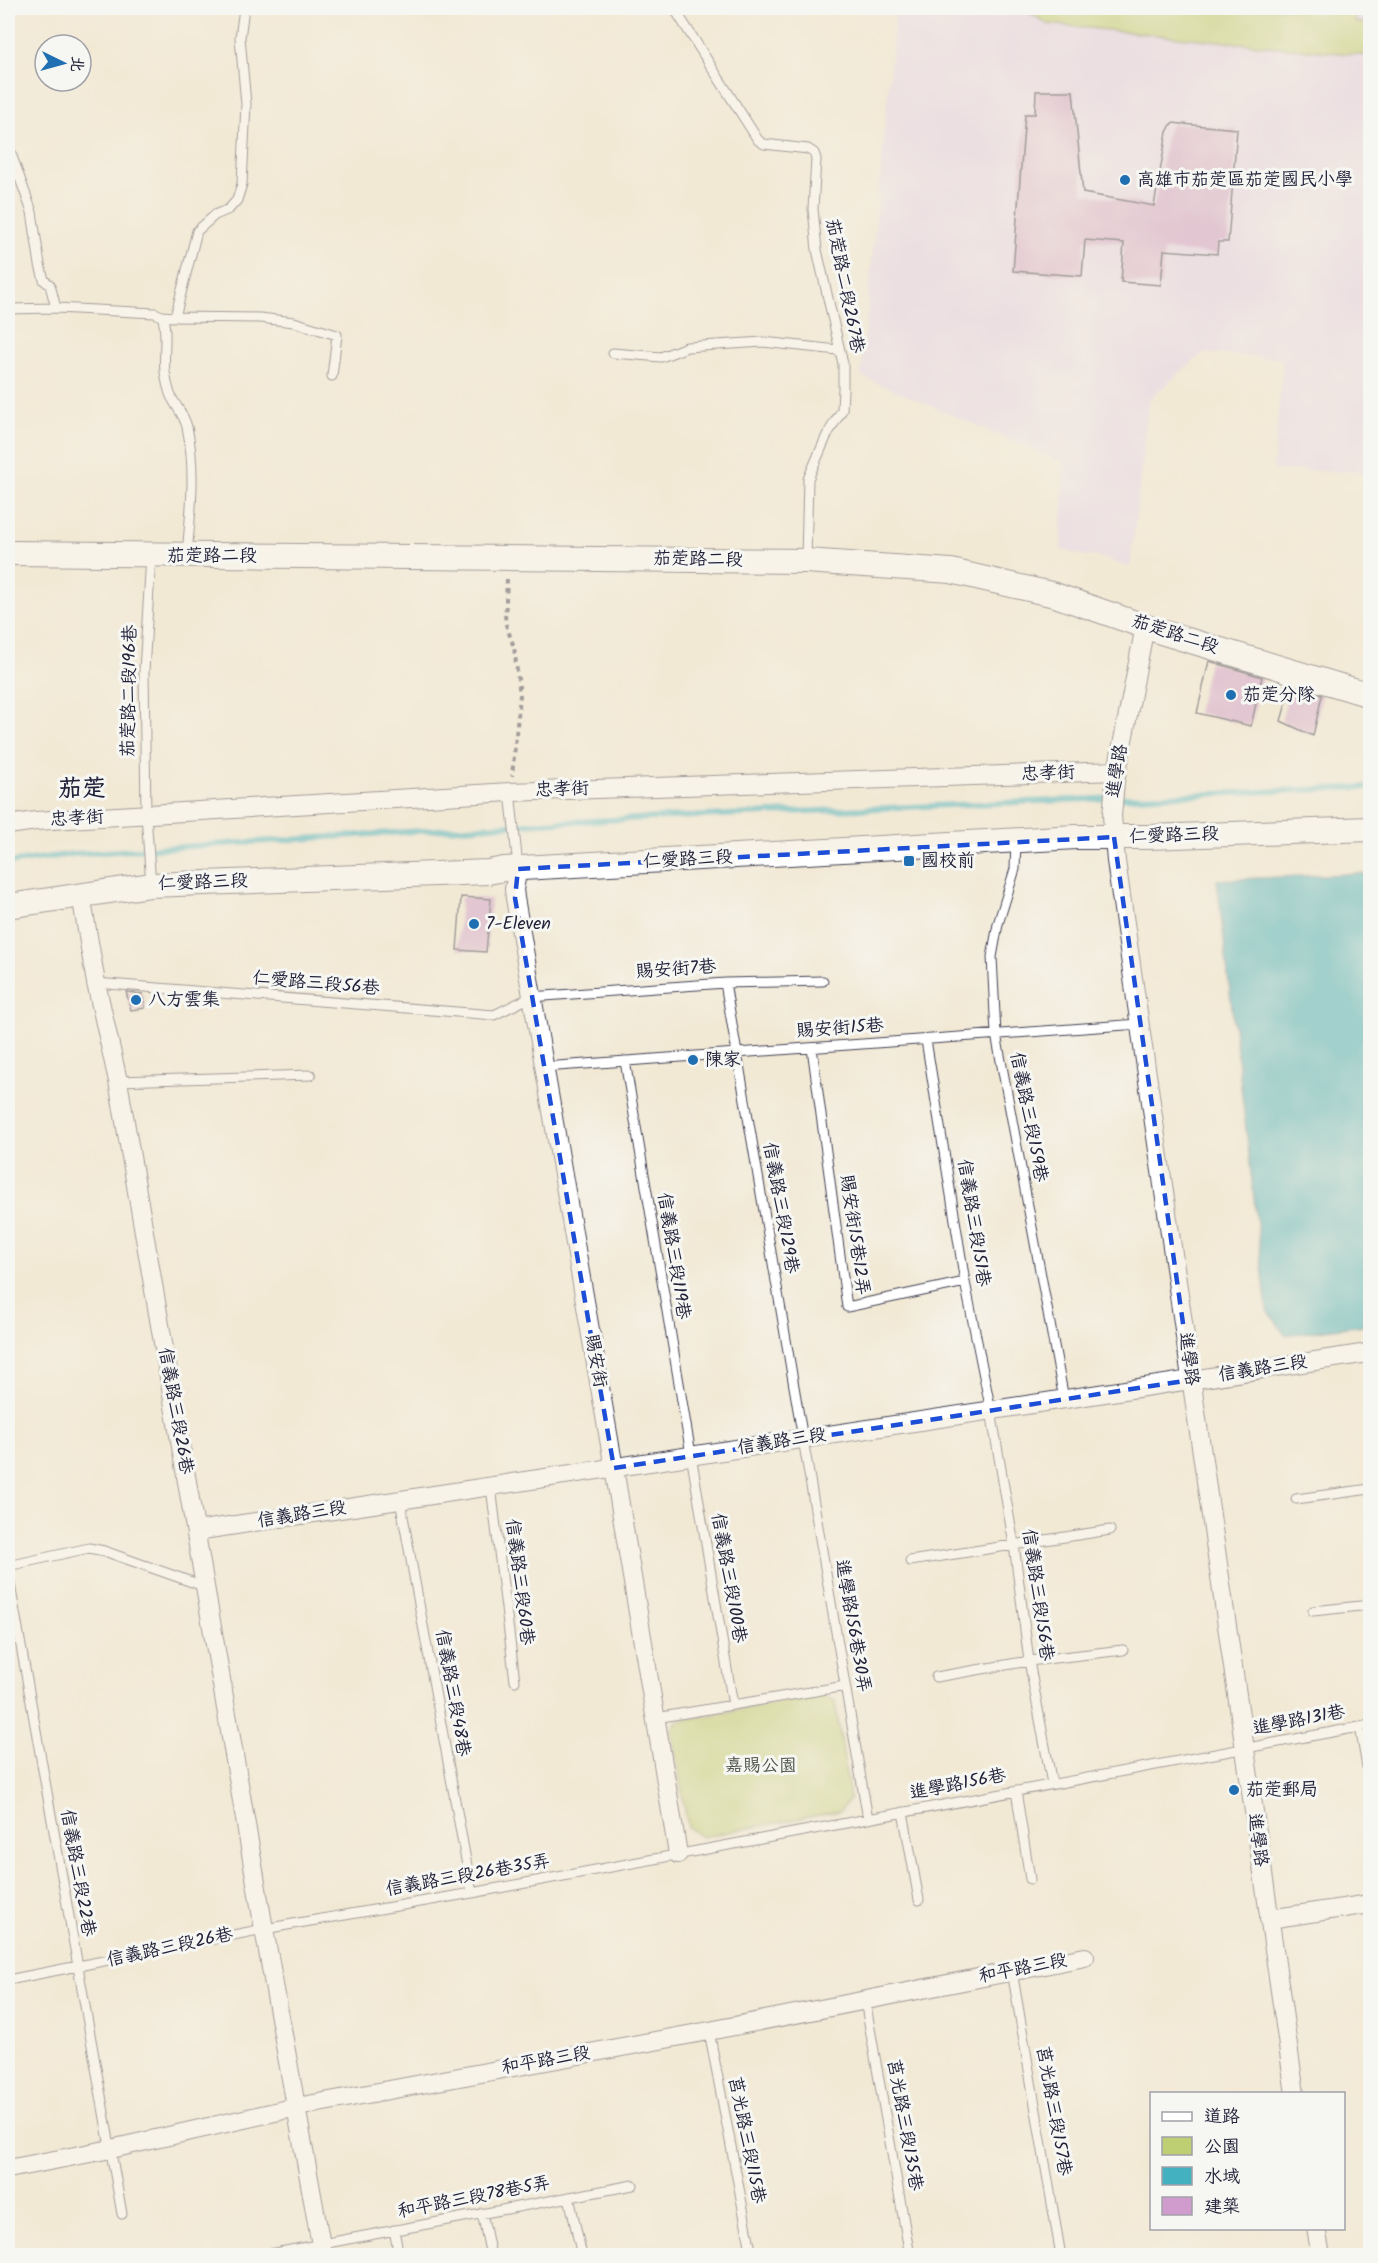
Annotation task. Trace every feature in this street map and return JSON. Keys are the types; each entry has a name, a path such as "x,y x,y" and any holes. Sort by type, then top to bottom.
{"street":[{"name":"茄萣路二段","path":"8,553 806,561 951,571 1055,595 1145,626 1370,694"},
{"name":"進學路","path":"1145,626 1116,777 1113,827 1139,1024 1295,2092"},
{"name":"忠孝街","path":"8,825 36,821 147,820 511,800 1116,777"},
{"name":"仁愛路三段","path":"8,906 81,895 150,875 488,872 517,857 1017,840 1113,827 1371,829"},
{"name":"賜安街","path":"517,857 515,898 678,1854"},
{"name":"信義路三段26巷","path":"81,895 96,983 118,1081 264,1929 322,2250"},
{"name":"信義路三段","path":"196,1531 1191,1380 1370,1361"},
{"path":"1269,1919 1371,1904"},
{"name":"和平路三段","path":"8,2169 111,2149 297,2107 709,2031 1084,1957"},
{"path":"1316,2230 1321,2256"}],"lane":[{"path":"176,317 197,231 215,215 230,209 237,200 242,184 246,104 240,38 244,8"},
{"name":"茄萣路二段267巷","path":"674,8 758,140 764,144 808,149 814,153 816,159 813,209 817,250 838,351 843,364 842,410 827,435 808,479 806,561"},
{"path":"8,145 32,212 40,265 44,280 50,285 56,308"},
{"path":"8,309 56,308 155,313 176,317 260,318 294,322 337,334 332,376"},
{"path":"162,316 165,324 163,348 165,372 170,394 187,426 193,478 187,555"},
{"path":"613,353 661,357 687,346 764,342 838,351"},
{"name":"茄萣路二段196巷","path":"150,875 144,671 151,556"},
{"path":"511,800 517,857"},
{"name":"信義路三段159巷","path":"1017,840 1015,869 998,924 992,957 996,1035 1064,1399"},
{"name":"賜安街7巷","path":"531,997 725,983 824,981"},
{"name":"仁愛路三段56巷","path":"96,983 494,1015 531,997"},
{"name":"信義路三段129巷","path":"725,983 803,1439"},
{"name":"賜安街15巷","path":"544,1067 1139,1024"},
{"name":"信義路三段151巷","path":"926,1040 965,1282 991,1411"},
{"name":"賜安街15巷12弄","path":"812,1048 847,1307 965,1282"},
{"name":"信義路三段119巷","path":"625,1061 690,1456"},
{"path":"118,1081 311,1074"},
{"name":"信義路三段156巷","path":"991,1411 1014,1545 1029,1661 1052,1784"},
{"name":"進學路156巷30弄","path":"803,1439 868,1819"},
{"name":"信義路三段100巷","path":"690,1456 733,1705"},
{"name":"信義路三段60巷","path":"491,1487 515,1681"},
{"path":"1296,1499 1371,1489"},
{"name":"信義路三段48巷","path":"400,1500 472,1893"},
{"path":"910,1561 1110,1530"},
{"path":"8,1566 88,1548 104,1551 206,1587"},
{"name":"信義路三段22巷","path":"8,1573 76,1967 122,2214"},
{"path":"1313,1611 1371,1605"},
{"path":"936,1677 1029,1661 1123,1650"},
{"path":"656,1718 846,1686"},
{"name":"進學路131巷","path":"1244,1749 1371,1725"},
{"name":"進學路131巷","path":"1360,1727 1371,1784"},
{"name":"進學路156巷","path":"678,1854 1244,1749"},
{"path":"1016,1791 1030,1879"},
{"path":"903,1812 919,1900"},
{"name":"信義路三段26巷35弄","path":"264,1929 678,1854"},
{"name":"信義路三段26巷","path":"8,1980 264,1929"},
{"name":"莒光路三段157巷","path":"1012,1971 1061,2256"},
{"name":"莒光路三段135巷","path":"865,2000 910,2256"},
{"name":"莒光路三段115巷","path":"709,2031 752,2256"},
{"name":"和平路三段78巷5弄","path":"260,2256 322,2250 394,2230 633,2185"},
{"path":"569,2197 582,2256"},
{"path":"482,2214 491,2256"},
{"path":"394,2230 399,2256"}],"path":[{"path":"507,558 505,622 514,647 520,695 511,800"}],"highlighted area":[{"path":"1114,837 1191,1380 614,1468 515,898 518,869"}],"shaded area":[{"name":"高雄市茄萣區茄萣國民小學","path":"896,8 1370,8 1370,472 1273,470 1283,359 1203,353 1149,399 1130,567 1092,555 1090,557 1061,550 1064,463 861,376"}],"green space":[{"path":"1023,8 1356,8 1355,22 1370,24 1370,56 1047,24"},
{"name":"嘉賜公園","path":"822,1695 835,1701 850,1798 840,1811 702,1837 688,1827 671,1731 677,1721"}],"water":[{"path":"1370,873 1370,1305 1364,1325 1286,1335 1267,1310 1217,880"}],"building":[{"path":"1036,91 1073,91 1083,193 1154,206 1167,132 1172,123 1237,129 1228,242 1218,242 1217,254 1164,250 1161,285 1121,282 1124,243 1085,240 1082,276 1013,271 1025,114 1035,114"},
{"path":"1209,661 1262,677 1251,726 1197,713"},
{"path":"1291,686 1322,695 1313,736 1281,721"},
{"name":"7-Eleven","path":"461,897 491,899 486,952 457,950"},
{"name":"八方雲集","path":"126,992 143,994 145,1008 131,1010"}],"waterway":[{"path":"8,863 74,854 539,823 1370,787"}],"place":[{"name":"高雄市茄萣區茄萣國民小學","path":"1125,180"},
{"name":"茄萣分隊","path":"1231,695"},
{"name":"國校前","path":"909,861"},
{"name":"7-Eleven","path":"474,924"},
{"name":"八方雲集","path":"136,1000"},
{"name":"陳家","path":"693,1060"},
{"name":"茄萣郵局","path":"1234,1790"}],"district":[{"name":"茄萣","path":"82,789"}]}
